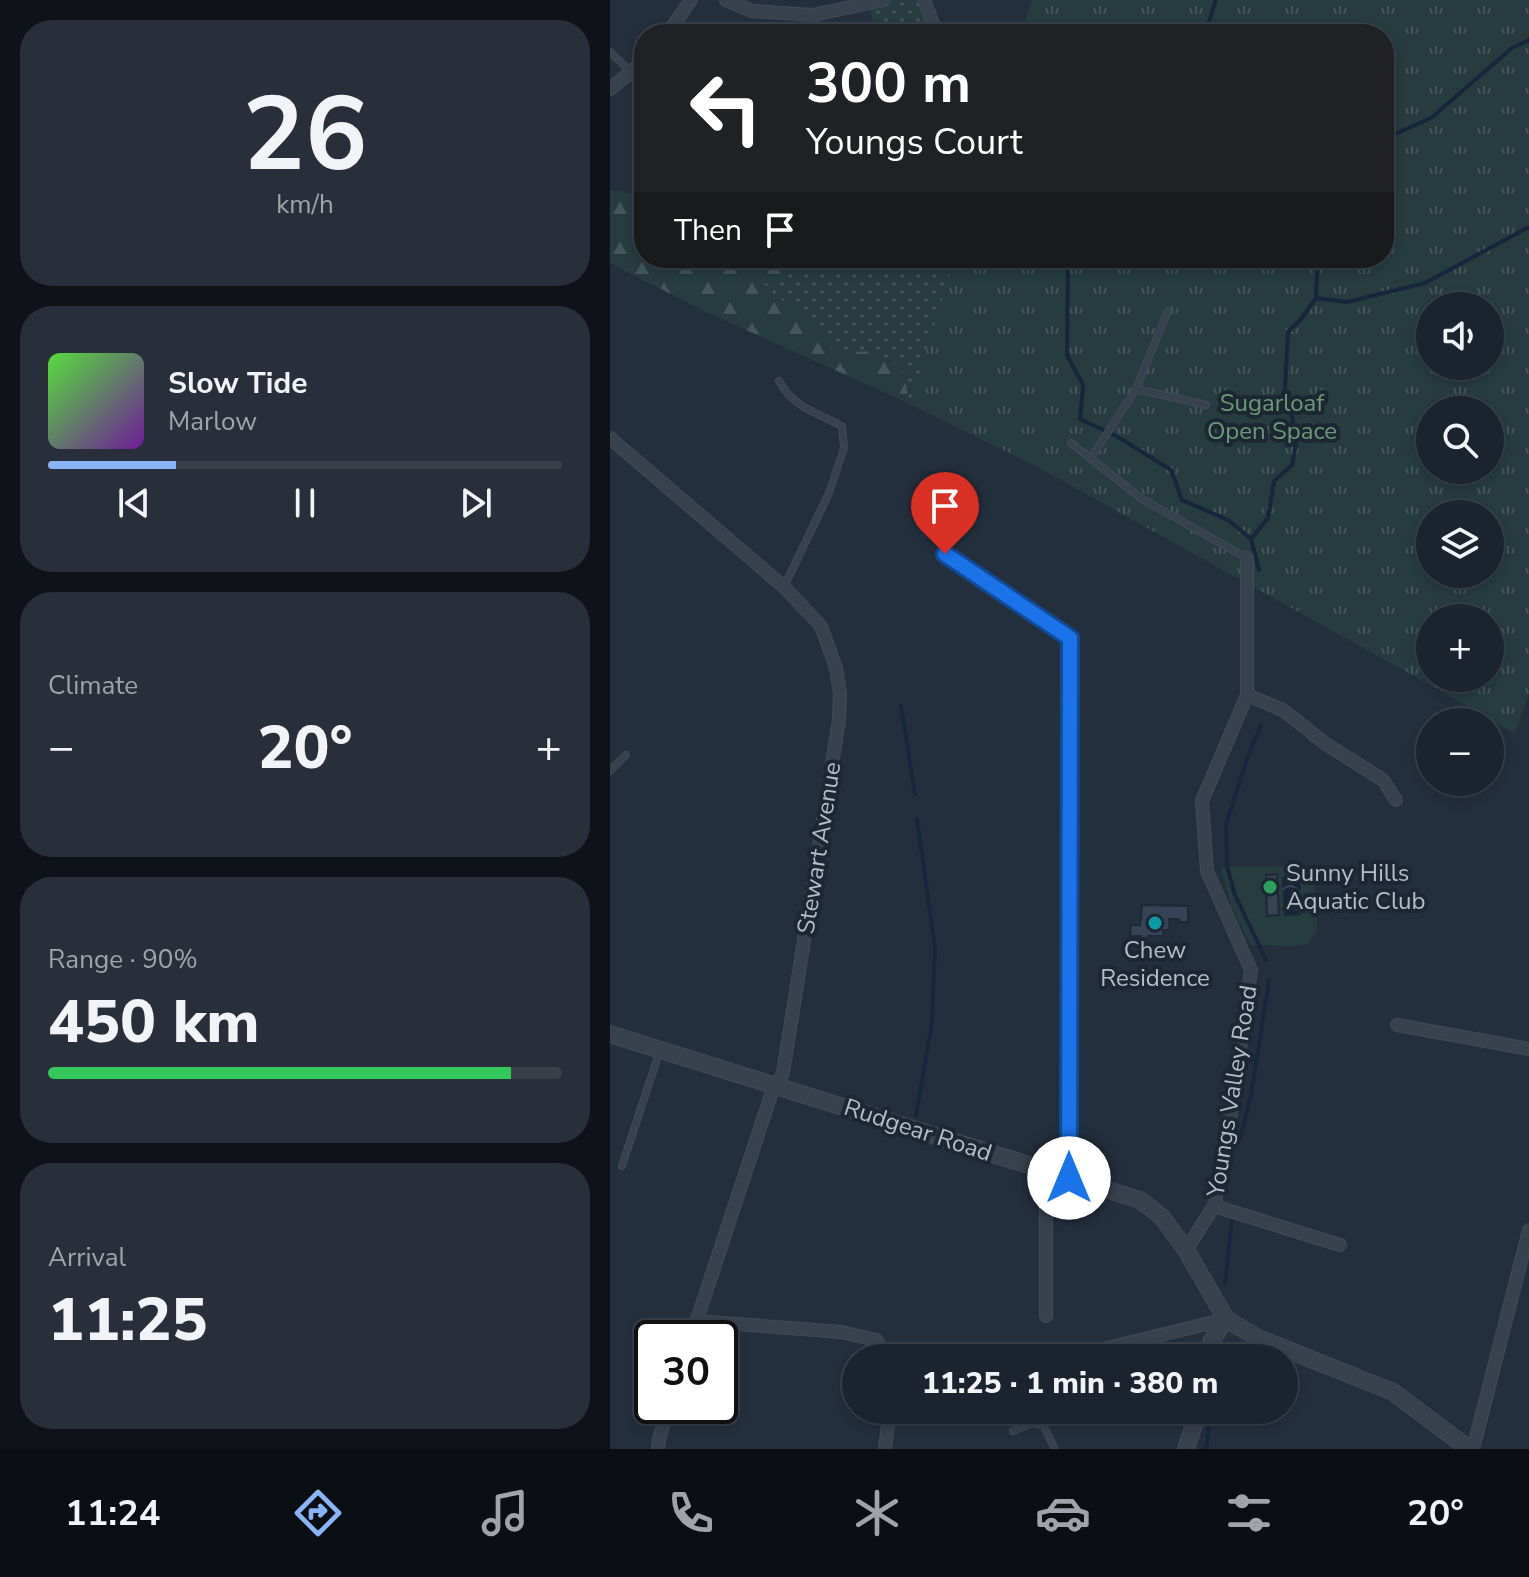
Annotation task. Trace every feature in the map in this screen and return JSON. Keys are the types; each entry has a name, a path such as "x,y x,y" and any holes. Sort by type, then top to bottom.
{"street":[{"path":"674,24 691,0"},
{"path":"726,0 752,11 813,15 884,0"},
{"path":"924,0 933,24"},
{"path":"813,15 813,24"},
{"path":"610,89 634,69"},
{"name":"Stewart Avenue","path":"610,438 784,587 821,626 836,668 840,694 839,720 783,1073 766,1110 697,1320"},
{"path":"945,554 1070,638 1069,1178"},
{"name":"Youngs Valley Road","path":"1186,1250 1214,1206 1232,1107 1251,970 1207,871 1202,801 1247,695 1247,558"},
{"path":"1247,695 1283,710 1326,744 1383,780 1396,800"},
{"path":"1397,1025 1529,1049"},
{"name":"Rudgear Road","path":"610,1034 1140,1200 1162,1217 1186,1250 1226,1319 1258,1338 1393,1392 1471,1449"},
{"path":"1046,1171 1046,1316"},
{"path":"1214,1206 1340,1245"},
{"path":"1471,1449 1529,1230"},
{"path":"1124,1344 1226,1319"},
{"path":"1210,1344 1226,1319"},
{"path":"738,1324 842,1332 876,1340 879,1344"},
{"path":"658,1449 664,1424"},
{"path":"885,1449 888,1424"},
{"path":"1186,1449 1194,1424"}],"lane":[{"path":"610,52 631,72"},
{"path":"1091,458 1136,389 1168,311"},
{"path":"779,381 797,403 842,426 844,448 829,493 784,587"},
{"path":"1136,389 1206,405"},
{"path":"1071,443 1142,499 1247,558"},
{"path":"610,771 626,755"},
{"path":"622,1166 660,1050"},
{"path":"1013,1431 1032,1423 1043,1425 1055,1449"}],"green space":[{"path":"924,0 933,24 874,24 869,3"},
{"name":"Sugarloaf Open Space","path":"1032,0 1529,0 1529,693 1515,734 1504,728 1504,708 1471,708 1443,692 1504,692 1504,604 1416,604 1416,677 1034,465 910,404 952,268 1394,268 1394,24 1025,24"},
{"path":"610,190 634,194 634,268 787,268 779,279 760,286 800,312 836,354 868,351 902,367 910,404 708,313 610,263"},
{"path":"787,268 1044,268 1034,465 910,404 902,367 868,351 836,354 800,312 759,285 779,279"},
{"name":"Sunny Hills Aquatic Club","path":"1313,866 1317,929 1308,944 1251,945 1231,906 1221,867"}],"water":[{"path":"1300,876 1302,915 1284,916 1282,877"}],"building":[{"path":"1277,874 1279,915 1267,916 1266,875"},
{"name":"Chew Residence","path":"1142,905 1188,906 1188,922 1169,919 1170,930 1163,930 1163,936 1140,939 1141,936 1130,936 1131,925 1140,925"}],"waterway":[{"path":"1208,24 1216,0"},
{"path":"1394,135 1431,118 1512,48 1529,40"},
{"path":"1316,298 1347,302 1425,283 1529,227"},
{"path":"1068,268 1067,355 1083,385 1080,419 1118,437 1171,470 1182,500 1228,520 1251,539"},
{"path":"1316,298 1318,268"},
{"path":"1259,570 1251,539 1268,518 1274,481 1292,465 1297,439 1285,387 1288,332 1316,298"},
{"path":"901,706 915,794"},
{"path":"1261,725 1226,825 1227,866 1235,895 1266,960"},
{"path":"916,1115 932,1023 935,948 917,819"},
{"path":"1240,1139 1251,1095 1269,981"},
{"path":"1225,1284 1232,1219"},
{"path":"1206,1449 1210,1424"}],"place":[{"name":"Sunny Hills Aquatic Club","path":"1270,887"},
{"name":"Chew Residence","path":"1155,923"}],"route":[{"path":"945,554 1070,638 1069,1178"}]}
